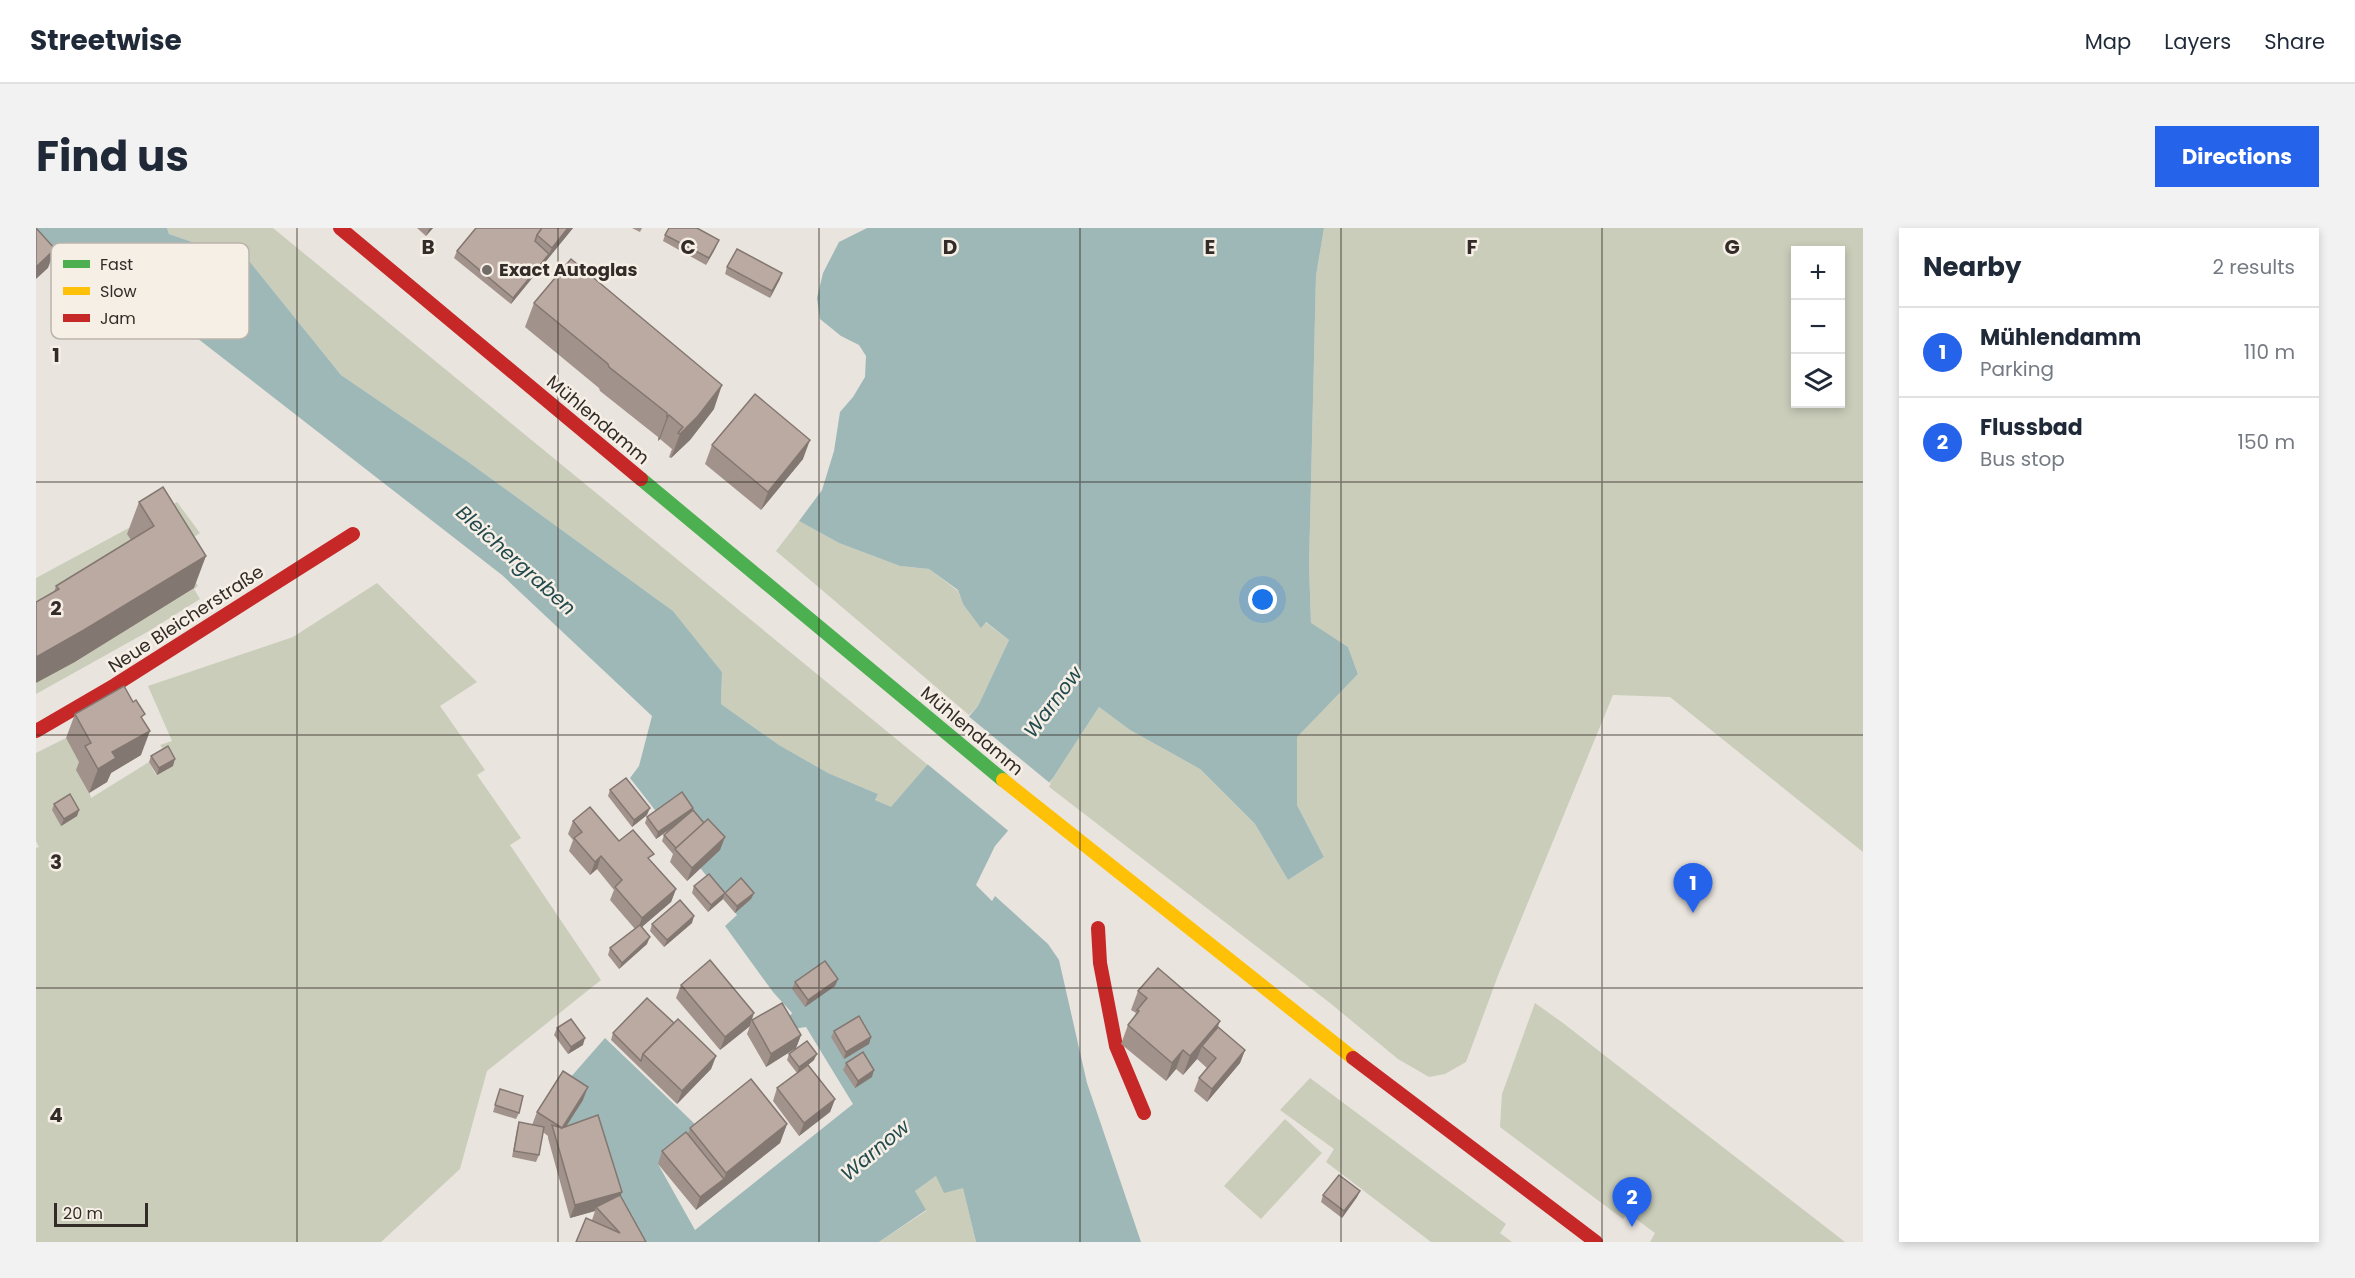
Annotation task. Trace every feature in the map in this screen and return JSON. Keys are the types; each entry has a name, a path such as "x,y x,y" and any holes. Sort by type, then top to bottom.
{"main road":[{"name":"Mühlendamm","path":"340,228 1039,810 1399,1094 1596,1242"},
{"name":"Neue Bleicherstraße","path":"36,732 115,685 353,534"},
{"path":"1098,928 1101,963 1116,1046 1144,1113"}],"green space":[{"path":"167,228 273,228 928,765 891,808 875,800 878,794 828,773 779,745 721,704 722,672 673,611 467,461 341,375 249,262 249,243 195,243 169,234"},
{"path":"1324,228 1863,228 1863,852 1670,697 1613,695 1499,973 1466,1062 1445,1074 1429,1077 1398,1059 1330,1003 1048,786 1099,707 1130,730 1200,769 1255,824 1288,880 1324,857 1297,805 1297,736 1358,674 1348,647 1311,624 1309,566 1316,276"},
{"path":"177,502 200,533 176,549 198,586 194,589 200,599 149,631 36,694 36,683 194,588 142,558 36,628 36,578"},
{"path":"799,521 839,543 900,566 929,569 958,591 963,604 982,627 985,622 1009,640 978,706 969,715 776,551"},
{"path":"377,583 477,682 440,706 485,770 477,775 521,838 510,845 601,980 487,1071 460,1169 381,1242 36,1242 36,848 39,847 36,841 36,753 66,738 83,767 91,798 149,762 156,775 166,753 160,745 172,741 148,686 293,637"},
{"path":"1535,1003 1845,1242 1650,1242 1655,1233 1628,1213 1623,1219 1500,1127 1502,1094"},
{"path":"1310,1078 1506,1224 1500,1233 1512,1242 1431,1242 1326,1162 1334,1149 1280,1110"},
{"path":"1285,1119 1322,1153 1261,1219 1224,1186"},
{"path":"936,1176 963,1187 976,1242 879,1242 926,1211 915,1191"}],"water":[{"path":"36,228 167,228 169,234 195,243 51,243 51,246"},
{"path":"867,228 1324,228 1316,276 1309,566 1311,623 1348,647 1358,674 1297,737 1297,805 1324,857 1288,880 1255,824 1200,769 1130,730 1099,707 1053,778 995,846 976,885 992,901 995,896 1048,944 1059,960 1087,1083 1141,1242 976,1242 963,1188 944,1193 936,1176 915,1191 926,1210 879,1242 607,1242 555,1095 605,1038 699,1128 658,1164 695,1230 853,1104 806,1027 787,1030 784,1024 792,1013 773,992 725,926 737,915 630,778 639,766 652,716 502,575 198,339 249,339 249,262 341,375 467,461 673,611 722,672 721,704 779,745 828,773 878,794 875,800 891,807 978,706 1009,640 986,622 981,628 963,604 958,590 929,569 900,566 839,543 799,521 822,490 834,451 840,412 853,397 865,377 866,356 859,345 841,336 820,319 817,298 823,273 839,242"}],"pier":[{"path":"967,715 1051,784 1011,833 926,763"}],"building":[{"path":"36,228 51,245 51,253 36,267"},
{"path":"476,228 542,228 535,241 549,254 513,298 457,251"},
{"path":"542,228 568,228 552,248 537,235"},
{"path":"669,228 697,228 719,240 709,258 665,235"},
{"path":"737,249 782,273 772,291 727,267"},
{"path":"571,259 722,385 698,416 680,434 678,433 683,427 669,415 667,417 667,413 534,303"},
{"path":"755,394 810,440 768,492 712,445"},
{"path":"163,487 206,556 36,657 36,602 59,589 56,586 154,526 139,502"},
{"path":"124,686 133,702 136,700 145,714 141,717 150,731 112,752 116,758 98,769 85,746 91,743 75,714"},
{"path":"168,746 175,759 159,768 151,756"},
{"path":"626,778 650,808 634,820 610,790"},
{"path":"682,792 693,808 658,832 647,817"},
{"path":"70,794 79,810 64,819 54,804"},
{"path":"590,807 619,841 633,830 654,854 648,858 676,889 642,918 615,887 622,880 601,856 595,862 574,838 582,832 573,821"},
{"path":"693,810 704,823 676,848 664,835"},
{"path":"708,819 725,837 692,868 675,849"},
{"path":"709,874 725,893 711,905 694,886"},
{"path":"741,878 754,893 737,906 725,893"},
{"path":"680,900 694,916 667,940 652,924"},
{"path":"640,925 650,937 622,963 610,948"},
{"path":"710,960 754,1013 725,1037 681,985"},
{"path":"825,961 838,979 808,1000 795,982"},
{"path":"1158,968 1220,1021 1190,1056 1183,1050 1172,1063 1128,1025 1147,998 1138,991"},
{"path":"647,998 674,1023 643,1054 641,1061 613,1033"},
{"path":"782,1003 801,1035 771,1054 752,1020"},
{"path":"859,1016 871,1037 846,1052 834,1031"},
{"path":"571,1019 585,1038 571,1047 557,1028"},
{"path":"678,1019 716,1056 682,1091 643,1054"},
{"path":"1218,1027 1245,1050 1212,1089 1199,1078 1216,1058 1202,1046"},
{"path":"807,1041 817,1054 799,1067 789,1054"},
{"path":"863,1052 874,1070 858,1081 846,1063"},
{"path":"808,1065 835,1099 804,1123 777,1088"},
{"path":"563,1071 588,1087 562,1128 537,1112"},
{"path":"751,1079 787,1124 726,1173 690,1128"},
{"path":"500,1089 523,1096 519,1113 495,1105"},
{"path":"598,1115 622,1192 575,1205 552,1125 562,1128"},
{"path":"519,1122 544,1127 539,1155 514,1151"},
{"path":"686,1132 724,1179 700,1197 662,1151"},
{"path":"1339,1175 1360,1191 1344,1211 1323,1195"},
{"path":"620,1195 646,1242 576,1242 586,1218 620,1233 596,1207"}],"traffic: fast":[{"path":"641,479 1003,780"}],"traffic: slow":[{"path":"1003,780 1353,1058"}],"traffic: jam":[{"path":"340,228 641,479"},
{"path":"36,731 115,685 353,534"},
{"path":"1098,928 1100,963 1116,1046 1144,1113"},
{"path":"1353,1058 1596,1242"}],"place":[{"name":"Exact Autoglas","path":"487,270"},
{"name":"Mühlendamm","path":"1693,913"},
{"name":"Flussbad","path":"1632,1227"}],"water label":[{"name":"Bleichergraben","path":"516,560"},
{"name":"Warnow","path":"1053,702"},
{"name":"Warnow","path":"875,1150"}]}
